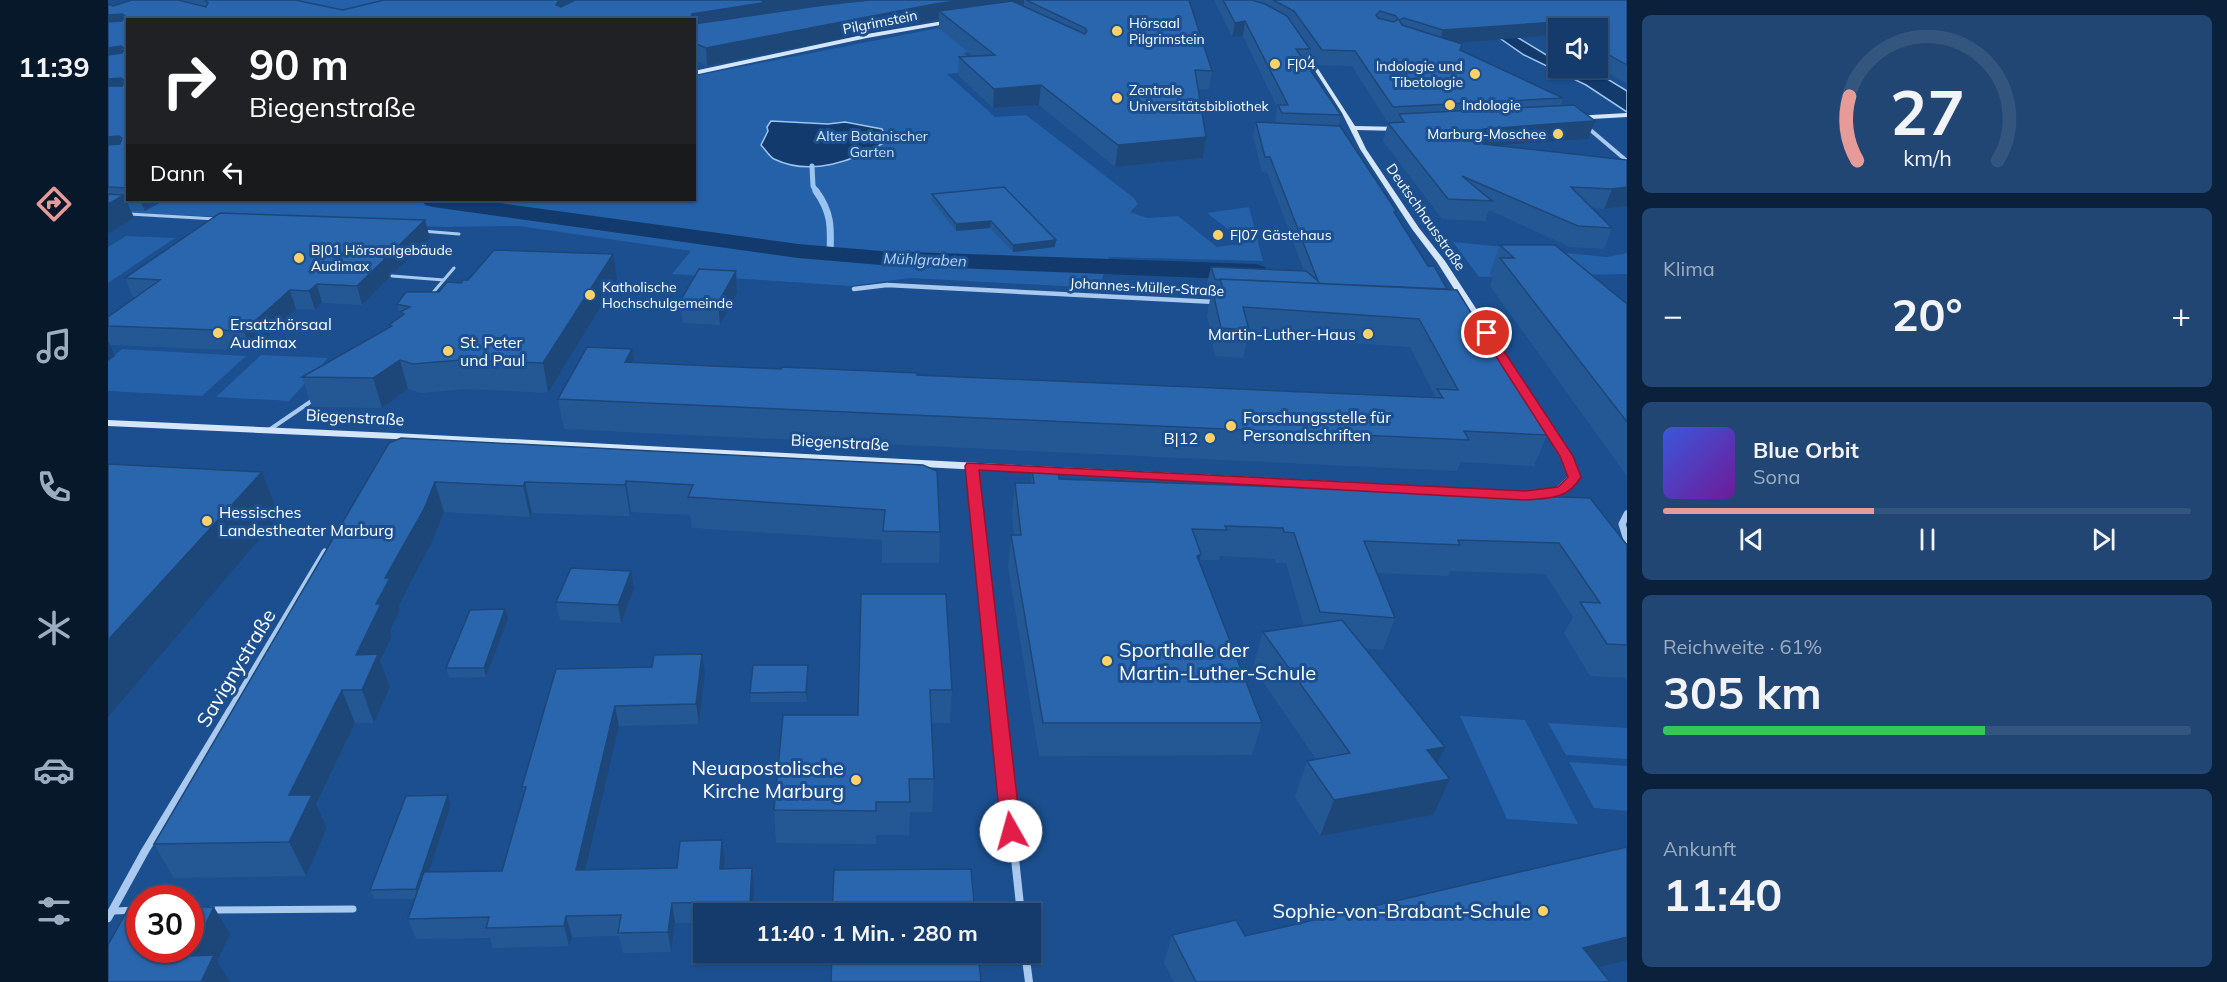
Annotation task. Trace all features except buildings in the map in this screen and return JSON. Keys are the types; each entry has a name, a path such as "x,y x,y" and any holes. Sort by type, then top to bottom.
{"main road":[{"name":"Pilgrimstein","path":"696,73 867,36 958,21"},
{"name":"Deutschhausstraße","path":"1295,37 1357,137 1566,456 1574,477 1569,486"},
{"path":"1569,117 1627,115"},
{"path":"1353,128 1405,128"},
{"name":"Biegenstraße","path":"108,423 269,430 391,441 972,466 1525,495 1551,494 1569,486"}],"street":[{"path":"1569,117 1601,137 1627,162"},
{"name":"Johannes-Müller-Straße","path":"854,289 887,285 1218,302"},
{"path":"1463,313 1475,314"},
{"path":"972,466 976,525 1020,903"},
{"path":"1627,514 1622,524 1627,540"},
{"name":"Savignystraße","path":"108,918 145,851 327,548"},
{"path":"1026,963 1029,982"}],"lane":[{"path":"1347,137 1357,137"},
{"path":"119,214 222,219"},
{"path":"415,231 459,234"},
{"path":"429,297 454,268"},
{"path":"392,276 444,280"},
{"path":"269,430 318,398"},
{"path":"204,910 353,909"},
{"path":"113,910 126,910"}],"green space":[{"path":"156,0 414,0 361,18 335,18"},
{"name":"Alter Botanischer Garten","path":"938,28 981,50 964,53 983,71 947,74 995,117 1026,115 1134,198 1138,204 1130,212 1147,218 1178,216 1217,247 1246,243 1207,213 1249,207 1263,261 1109,257 1099,288 911,278 849,286 672,274 691,251 519,226 445,227 108,212 126,201 696,201 696,76"},
{"path":"126,236 175,238 108,283 108,247"},
{"path":"1453,242 1607,257 1627,253 1627,274 1479,277"},
{"path":"122,349 246,356 202,396 108,391 108,361"},
{"path":"261,355 328,358 289,401 216,397"},
{"path":"1460,716 1525,720 1578,824 1507,819"},
{"path":"1548,723 1627,728 1627,759 1566,755"},
{"path":"1569,762 1627,766 1627,811 1594,808"}],"shaded area":[{"path":"1491,32 1512,34 1548,56 1548,67 1524,55"},
{"path":"1572,78 1606,78 1627,91 1627,112"},
{"path":"771,121 828,124 845,122 882,129 887,141 846,160 803,167 774,159 761,145"}],"waterway":[{"path":"812,166 813,186 817,192"},
{"path":"816,191 828,214 830,254"},
{"name":"Mühlgraben","path":"440,201 798,251 881,258 1256,272"}],"place":[{"name":"Hörsaal Pilgrimstein","path":"1117,31"},
{"name":"F|04","path":"1275,64"},
{"name":"Indologie und Tibetologie","path":"1475,74"},
{"name":"Zentrale Universitätsbibliothek","path":"1117,98"},
{"name":"Indologie","path":"1450,105"},
{"name":"Marburg-Moschee","path":"1558,134"},
{"name":"F|07 Gästehaus","path":"1218,235"},
{"name":"B|01 Hörsaalgebäude Audimax","path":"299,258"},
{"name":"Katholische Hochschulgemeinde","path":"590,295"},
{"name":"Ersatzhörsaal Audimax","path":"218,333"},
{"name":"Martin-Luther-Haus","path":"1368,334"},
{"name":"St. Peter und Paul","path":"448,351"},
{"name":"Forschungsstelle für Personalschriften","path":"1231,426"},
{"name":"B|12","path":"1210,438"},
{"name":"Hessisches Landestheater Marburg","path":"207,521"},
{"name":"Sporthalle der Martin-Luther-Schule","path":"1107,661"},
{"name":"Neuapostolische Kirche Marburg","path":"856,780"},
{"name":"Sophie-von-Brabant-Schule","path":"1543,911"}],"route":[{"path":"1011,831 976,525 972,466 1525,495 1551,494 1563,490 1569,486 1574,477 1566,456 1487,333"}]}
